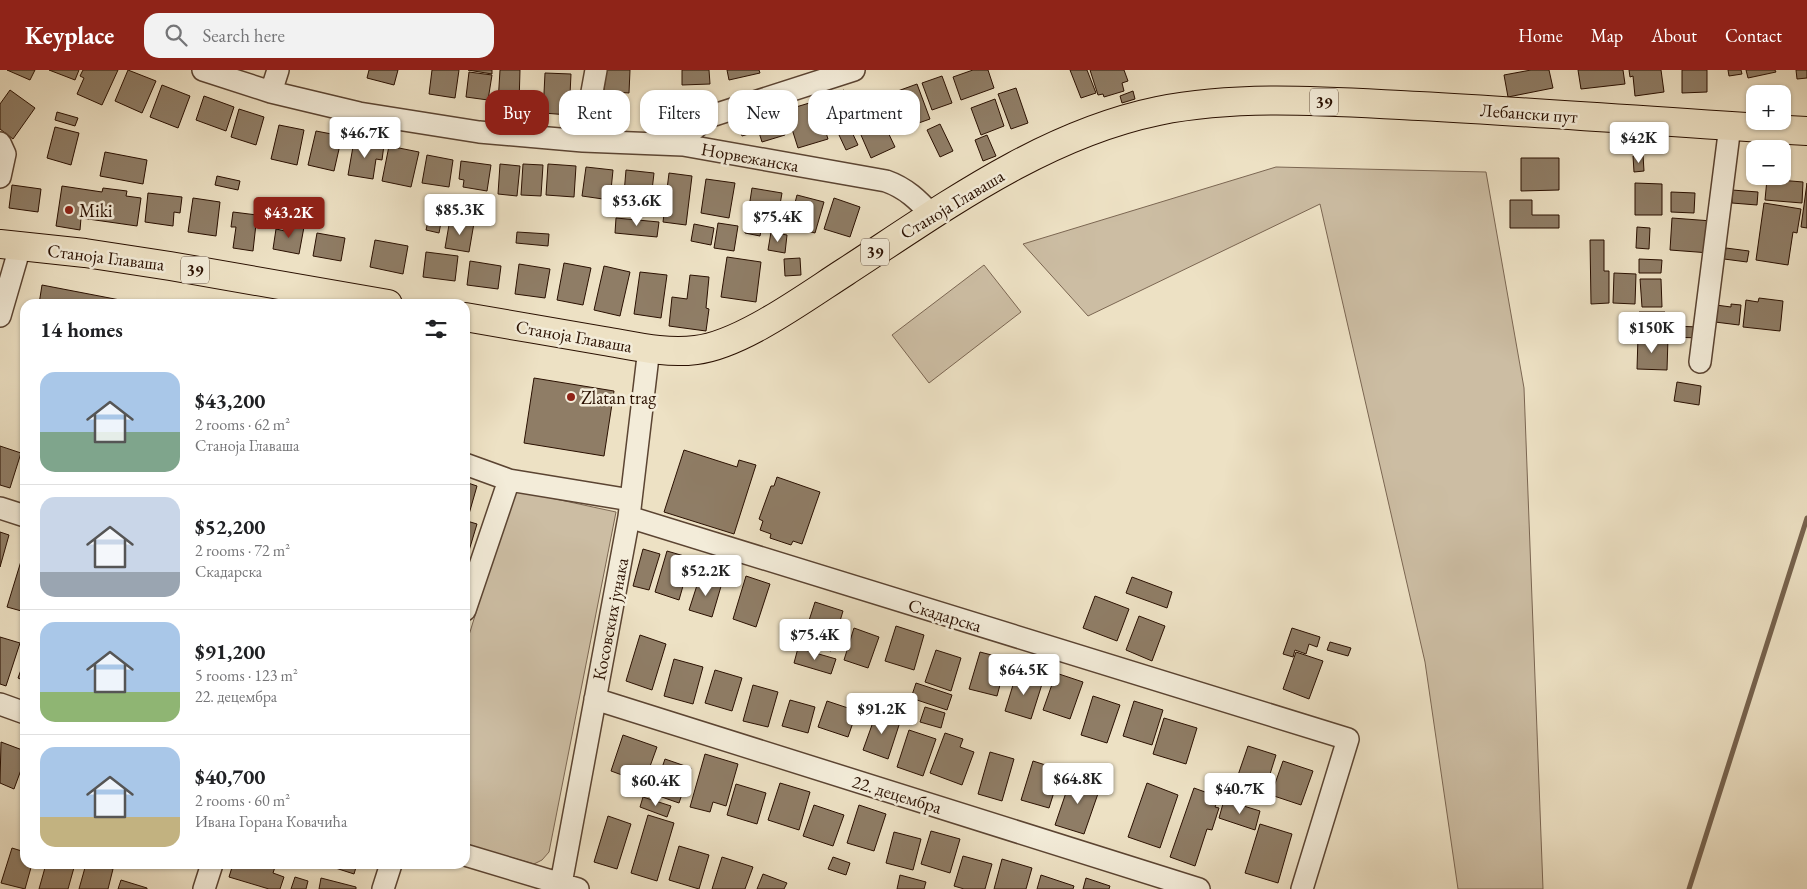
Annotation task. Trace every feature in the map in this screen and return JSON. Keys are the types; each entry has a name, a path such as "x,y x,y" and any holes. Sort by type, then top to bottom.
{"main road":[{"name":"Станоја Главаша","path":"470,318 648,348 695,350 728,342 790,308 974,189 1062,143 1110,125 1157,112 1204,105 1278,101 1371,104"},
{"name":"Лебански пут","path":"1371,104 1807,131"},
{"name":"Станоја Главаша","path":"10,246 161,264 360,299"}],"street":[{"name":"Норвежанска","path":"203,70 271,92 359,113 470,131 583,141 683,145 886,181 899,185 914,196 932,215"},
{"path":"271,92 278,70"},
{"path":"583,141 596,70"},
{"path":"683,145 691,132 708,117 854,70"},
{"path":"1700,362 1730,126"},
{"path":"0,143 5,154 0,177"},
{"path":"0,316 10,246"},
{"name":"Косовских јунака","path":"566,887 595,699 630,509 648,348"},
{"name":"Скадарска","path":"470,466 510,480 630,509 1348,739 1302,889"},
{"path":"470,596 510,480"},
{"path":"0,508 20,514"},
{"name":"22. децембра","path":"595,699 1199,889"},
{"path":"0,704 20,710"},
{"path":"470,857 566,887"},
{"path":"204,889 210,869"},
{"path":"383,889 389,869"}],"shaded area":[{"path":"1276,167 1486,172 1524,388 1543,889 1458,889 1425,662 1320,204 1088,316 1023,244"},
{"path":"984,265 1021,312 929,383 892,335"},
{"path":"514,490 616,512 549,852 542,860 534,864 470,845 470,632"}],"building":[{"path":"7,70 35,70 30,80"},
{"path":"49,70 79,70 75,80"},
{"path":"83,70 118,70 102,105 77,94 84,78 80,76"},
{"path":"128,70 156,81 142,113 115,101"},
{"path":"369,70 398,70 394,85 367,78"},
{"path":"432,70 459,70 455,98 429,94"},
{"path":"468,70 492,70 492,74"},
{"path":"500,70 520,70 519,90 499,90"},
{"path":"606,70 630,70 629,90 604,90"},
{"path":"682,70 709,70 710,84 682,85"},
{"path":"727,70 759,70 760,73 729,80"},
{"path":"973,70 988,70 994,88 961,100 953,77"},
{"path":"1070,70 1087,70 1096,93 1081,98"},
{"path":"1090,70 1124,70 1128,81 1122,83 1124,91 1104,97 1103,94 1098,95"},
{"path":"1531,70 1549,70 1553,88 1508,97 1504,75"},
{"path":"1578,70 1623,70 1625,84 1581,89"},
{"path":"1629,70 1661,70 1664,92 1635,96 1633,76 1630,77"},
{"path":"1682,70 1707,70 1707,92 1682,93"},
{"path":"1728,70 1741,70 1742,74 1729,76"},
{"path":"1746,70 1775,70 1776,72 1748,78"},
{"path":"1796,70 1807,70 1807,78 1797,79"},
{"path":"469,72 492,75 490,90 485,90 485,100 466,97"},
{"path":"545,73 571,74 570,90 559,90 559,114 549,113 549,90 544,90"},
{"path":"942,76 952,103 932,110 922,83"},
{"path":"917,84 919,90 900,90"},
{"path":"162,85 190,96 178,128 150,117"},
{"path":"1016,88 1028,123 1011,129 998,94"},
{"path":"10,90 35,108 13,139 0,129 0,104"},
{"path":"1133,91 1135,99 1122,103 1120,96"},
{"path":"920,92 930,119 920,123"},
{"path":"204,96 234,107 226,131 196,120"},
{"path":"995,99 1004,126 981,135 971,108"},
{"path":"808,103 808,135 827,135 828,139 798,148 794,135 798,135 798,106"},
{"path":"239,109 264,117 256,145 231,137"},
{"path":"57,112 78,118 75,126 55,120"},
{"path":"940,124 953,151 940,157 927,130"},
{"path":"279,125 304,130 297,165 271,159"},
{"path":"55,127 79,133 71,165 47,158"},
{"path":"316,131 342,136 334,171 308,165"},
{"path":"760,135 785,135 762,142"},
{"path":"839,135 853,135 858,145 846,150"},
{"path":"861,135 889,135 895,147 871,158"},
{"path":"987,135 996,156 983,161 975,140"},
{"path":"354,141 384,145 382,160 376,159 373,179 348,175"},
{"path":"389,146 419,152 411,187 382,181"},
{"path":"105,152 147,160 143,184 100,176"},
{"path":"427,155 453,160 449,187 422,183"},
{"path":"1643,155 1644,171 1634,172 1633,156"},
{"path":"1521,158 1559,158 1559,190 1521,191"},
{"path":"461,161 491,165 487,191 463,187 464,180 459,179"},
{"path":"500,164 520,166 517,196 498,194"},
{"path":"523,164 543,165 541,196 521,195"},
{"path":"548,164 576,166 574,197 546,195"},
{"path":"586,167 613,170 610,200 582,196"},
{"path":"626,170 654,173 650,208 623,205"},
{"path":"669,173 692,176 686,225 663,222"},
{"path":"217,176 240,181 238,190 215,185"},
{"path":"706,179 735,183 729,218 701,213"},
{"path":"1791,181 1803,182 1802,203 1765,200 1766,185 1791,185"},
{"path":"1635,183 1662,184 1662,215 1635,215"},
{"path":"1807,183 1807,228 1801,227"},
{"path":"12,185 41,189 38,212 9,208"},
{"path":"62,186 102,192 103,188 127,191 126,196 141,198 137,226 81,218 80,230 56,226"},
{"path":"752,188 782,193 776,228 762,226 760,236 745,233"},
{"path":"1732,190 1758,192 1757,205 1732,203"},
{"path":"1671,192 1695,193 1694,213 1671,212"},
{"path":"148,193 182,197 180,213 174,212 173,226 145,222"},
{"path":"434,195 446,197 439,233 426,230"},
{"path":"797,195 824,202 815,233 789,226"},
{"path":"193,198 220,202 216,236 188,232"},
{"path":"834,198 860,207 850,237 824,229"},
{"path":"1510,200 1532,200 1532,215 1559,215 1559,228 1510,228"},
{"path":"1764,203 1801,209 1797,233 1793,232 1788,265 1756,260"},
{"path":"233,212 257,215 253,251 233,248 236,227 231,227"},
{"path":"616,218 659,222 657,237 615,233"},
{"path":"1672,218 1712,221 1710,253 1670,250"},
{"path":"450,219 474,223 469,252 445,248"},
{"path":"718,223 738,226 734,251 714,248"},
{"path":"287,224 304,227 299,254 273,249 276,229 285,231"},
{"path":"694,224 714,228 711,245 691,241"},
{"path":"1637,227 1650,228 1649,249 1636,248"},
{"path":"517,232 549,234 548,246 516,243"},
{"path":"771,232 787,235 785,253 768,250"},
{"path":"317,233 345,238 341,261 313,256"},
{"path":"375,240 408,246 403,274 370,267"},
{"path":"1590,240 1604,240 1604,271 1609,271 1609,303 1591,304"},
{"path":"1726,248 1749,251 1747,262 1724,259"},
{"path":"426,252 458,256 455,281 423,277"},
{"path":"727,257 761,262 756,302 721,297"},
{"path":"800,258 801,275 785,276 784,259"},
{"path":"1639,259 1662,260 1661,273 1639,273"},
{"path":"470,261 501,266 498,289 467,285"},
{"path":"564,263 591,268 583,305 557,300"},
{"path":"519,264 550,269 545,298 515,294"},
{"path":"604,266 630,272 620,316 594,310"},
{"path":"640,272 667,275 661,318 634,314"},
{"path":"1614,273 1636,274 1635,304 1613,303"},
{"path":"690,275 709,277 706,308 709,309 706,331 669,326 672,297 687,299"},
{"path":"1640,279 1661,279 1662,307 1642,307"},
{"path":"42,285 115,299 40,299"},
{"path":"1759,298 1783,301 1780,331 1743,327 1746,300 1758,302"},
{"path":"1731,304 1741,305 1739,325 1715,322 1716,305 1731,307"},
{"path":"1639,312 1665,312 1666,333 1640,334"},
{"path":"1672,326 1699,327 1699,338 1672,337"},
{"path":"1638,337 1668,338 1667,370 1637,369"},
{"path":"534,378 614,391 604,456 524,443"},
{"path":"1677,382 1701,386 1699,405 1674,401"},
{"path":"0,446 20,453 20,456 10,488 0,485"},
{"path":"684,450 737,467 739,460 756,465 734,534 664,512"},
{"path":"777,477 820,492 802,544 793,541 791,545 770,538 771,534 760,530 763,521 759,519 771,486 774,486"},
{"path":"470,484 477,486 470,510"},
{"path":"470,522 477,524 470,547"},
{"path":"0,532 9,535 0,567"},
{"path":"643,549 660,554 649,590 633,586"},
{"path":"667,551 691,558 679,600 655,592"},
{"path":"20,564 20,611 7,607"},
{"path":"700,576 722,583 712,617 689,610"},
{"path":"746,576 770,584 756,627 733,619"},
{"path":"1132,577 1172,592 1167,608 1126,593"},
{"path":"1095,596 1129,609 1117,641 1083,628"},
{"path":"815,602 843,611 831,651 802,642"},
{"path":"1139,616 1165,626 1152,661 1126,650"},
{"path":"896,626 924,635 914,670 885,661"},
{"path":"854,628 879,637 868,668 844,660"},
{"path":"1292,628 1320,637 1317,647 1309,644 1306,654 1295,650 1293,657 1283,654"},
{"path":"640,635 666,644 652,690 626,681"},
{"path":"0,637 20,643 6,686 0,684"},
{"path":"1330,642 1351,648 1348,656 1327,650"},
{"path":"798,648 836,659 831,674 794,663"},
{"path":"936,650 961,658 951,691 925,682"},
{"path":"980,652 1007,659 997,696 969,689"},
{"path":"1296,652 1323,661 1309,699 1283,689"},
{"path":"674,659 703,667 693,704 664,696"},
{"path":"715,670 742,678 732,711 705,703"},
{"path":"1017,672 1043,681 1031,719 1005,711"},
{"path":"1056,673 1083,682 1070,719 1043,710"},
{"path":"916,683 952,695 947,710 911,698"},
{"path":"753,685 778,692 768,727 743,721"},
{"path":"1093,696 1120,705 1107,743 1081,735"},
{"path":"790,700 815,707 808,733 782,726"},
{"path":"827,701 857,711 848,737 818,727"},
{"path":"1134,701 1163,710 1152,745 1123,736"},
{"path":"925,707 945,713 941,728 920,722"},
{"path":"877,711 901,719 888,759 863,750"},
{"path":"1164,718 1197,728 1186,764 1153,754"},
{"path":"909,730 936,739 923,776 897,767"},
{"path":"945,733 963,739 960,747 974,752 962,785 930,773"},
{"path":"623,735 657,747 644,783 611,771"},
{"path":"1,742 20,749 20,773 14,789 0,783"},
{"path":"1248,746 1276,755 1265,790 1236,781"},
{"path":"990,752 1014,759 1002,801 978,794"},
{"path":"705,754 738,764 726,806 713,802 710,812 690,807"},
{"path":"665,759 691,768 679,803 653,794"},
{"path":"1033,761 1061,770 1049,808 1021,800"},
{"path":"1283,761 1313,771 1301,805 1271,795"},
{"path":"1072,775 1101,785 1084,834 1055,825"},
{"path":"780,783 810,792 799,830 768,820"},
{"path":"1147,783 1178,795 1160,848 1128,837"},
{"path":"736,784 766,793 757,824 727,815"},
{"path":"1194,788 1219,797 1215,807 1219,808 1212,830 1207,829 1195,866 1170,857"},
{"path":"643,797 671,806 667,817 640,807"},
{"path":"1224,800 1260,811 1255,830 1219,818"},
{"path":"814,805 844,815 833,846 803,836"},
{"path":"859,805 886,814 874,851 847,843"},
{"path":"648,815 674,823 657,881 631,873"},
{"path":"608,816 631,824 617,869 594,862"},
{"path":"1260,824 1292,834 1278,883 1245,873"},
{"path":"931,831 960,839 950,873 921,864"},
{"path":"894,832 921,839 913,870 886,863"},
{"path":"679,846 709,855 699,889 669,880"},
{"path":"12,848 20,850 20,869 31,869 25,889 1,883"},
{"path":"963,856 992,864 985,889 964,889 954,886"},
{"path":"722,857 753,867 745,889 712,889"},
{"path":"833,857 850,863 846,875 828,869"},
{"path":"1002,859 1032,868 1026,889 994,889"},
{"path":"45,869 74,869 68,889 39,889"},
{"path":"85,869 113,869 108,889 79,889"},
{"path":"231,869 274,869 273,873 284,877 280,889 269,889 229,877"},
{"path":"338,869 356,869 354,874"},
{"path":"763,874 787,883 784,889 757,889"},
{"path":"900,875 926,882 924,889 897,889"},
{"path":"1041,875 1074,886 1073,889 1037,889"},
{"path":"295,877 308,881 306,889 291,889"},
{"path":"321,878 356,887 356,889 319,889"},
{"path":"1086,878 1110,886 1109,889 1083,889"},
{"path":"121,880 147,888 147,889 118,889"}],"waterway":[{"path":"1689,889 1807,518"}],"place":[{"name":"Miki","path":"69,210"},
{"name":"Zlatan trag","path":"571,397"}]}
